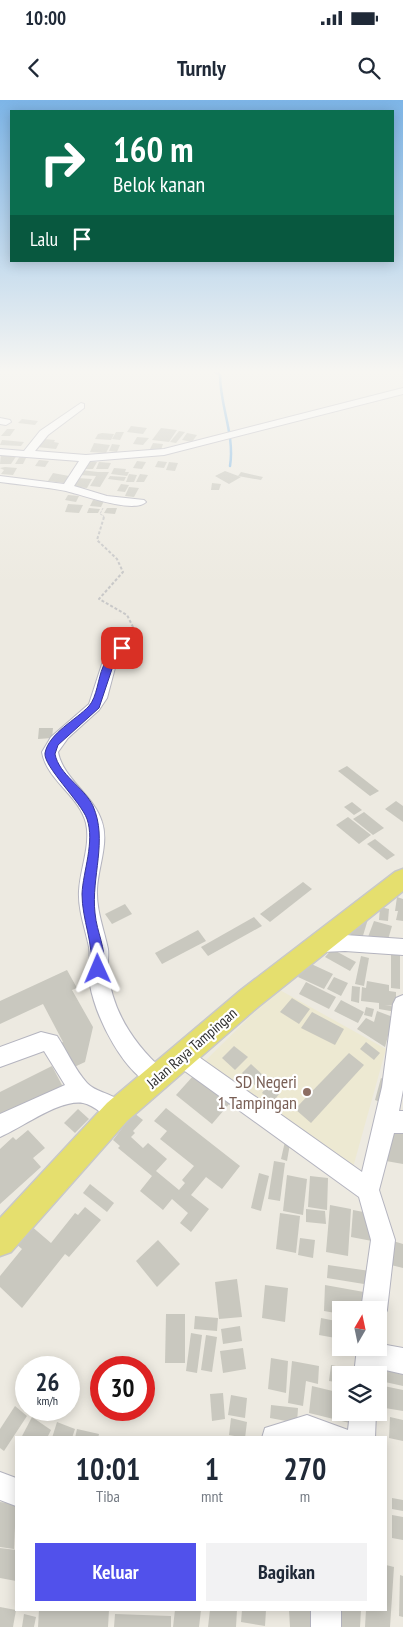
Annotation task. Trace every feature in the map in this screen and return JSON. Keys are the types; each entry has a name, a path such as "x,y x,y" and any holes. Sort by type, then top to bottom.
{"main road":[{"name":"Jalan Raya Tampingan","path":"0,1241 118,1112 250,998 403,878"}],"street":[{"path":"27,454 37,441"},
{"path":"0,452 86,458 164,452 208,441"},
{"path":"164,452 166,456 174,458"},
{"path":"67,488 86,458"},
{"path":"0,479 67,488 106,499 140,502"},
{"path":"131,638 108,665 95,706 54,743 50,754 51,760 60,773 87,805 94,822 88,893 89,914 99,954 98,969 103,996 125,1045 135,1058 157,1078"},
{"path":"321,944 345,943 403,947"},
{"path":"375,1301 383,1240 368,1190 378,1158 394,1122 402,1041 403,1004"},
{"path":"0,1057 41,1041 50,1042 81,1092"},
{"path":"182,1057 368,1190"},
{"path":"0,1126 64,1094 81,1092 100,1100 118,1112"},
{"path":"369,1359 403,1361"},
{"path":"361,1436 363,1421"},
{"path":"282,1436 307,1429 331,1436"},
{"path":"0,1486 15,1492"},
{"path":"326,1611 326,1627"}],"path":[{"path":"106,499 100,514 104,516 97,540 117,559 123,572 99,599 102,603 120,609 128,616 134,630 131,638"}],"shaded area":[{"name":"SD Negeri 1 Tampingan","path":"278,989 386,1049 352,1171 201,1065"}],"building":[{"path":"1,441 24,442 21,446 0,445"},
{"path":"42,441 59,443 56,449 37,447"},
{"path":"135,441 146,441 143,445 133,444"},
{"path":"94,443 110,445 106,453 90,452"},
{"path":"153,443 163,444 161,450 150,449"},
{"path":"112,444 120,445 117,452 109,451"},
{"path":"1,454 17,455 11,464 0,464"},
{"path":"20,456 27,456 23,464 15,464"},
{"path":"39,460 49,461 45,467 35,466"},
{"path":"88,461 97,462 93,469 85,469"},
{"path":"137,461 146,462 142,469 133,468"},
{"path":"158,461 167,462 164,468 155,467"},
{"path":"99,462 111,463 108,469 96,469"},
{"path":"169,462 178,463 175,471 166,470"},
{"path":"0,468 17,468 13,475 1,474 4,470"},
{"path":"114,468 126,469 125,472 129,472 127,476 111,474"},
{"path":"81,470 109,472 100,487 90,486 96,476 79,475"},
{"path":"225,471 241,477 229,484 215,476"},
{"path":"241,472 263,477 261,480 238,476"},
{"path":"53,473 69,476 64,483 48,481"},
{"path":"129,474 137,475 134,482 126,482"},
{"path":"140,474 148,475 144,482 136,482"},
{"path":"110,476 126,477 124,481 108,479"},
{"path":"77,478 92,479 87,488 72,487"},
{"path":"212,483 221,484 219,490 211,490"},
{"path":"121,484 129,485 125,492 117,491"},
{"path":"129,487 139,488 134,497 125,496"},
{"path":"68,495 79,496 76,502 65,500"},
{"path":"93,500 104,501 101,507 90,506"},
{"path":"68,504 83,505 79,513 65,512"},
{"path":"89,508 100,509 98,513 87,513"},
{"path":"107,508 117,508 115,514 104,513"},
{"path":"39,728 53,728 52,738 38,739"},
{"path":"347,766 379,791 370,796 338,771"},
{"path":"396,801 403,806 403,822 385,809"},
{"path":"352,802 362,810 354,815 344,807"},
{"path":"364,812 384,828 373,835 353,819"},
{"path":"348,817 371,835 359,844 336,825"},
{"path":"375,839 395,855 387,860 367,844"},
{"path":"303,882 312,889 270,922 260,914"},
{"path":"397,897 403,899 403,921 396,920 398,911 395,911"},
{"path":"125,904 132,914 112,924 105,914"},
{"path":"380,907 389,909 388,921 379,920"},
{"path":"254,917 262,926 208,956 201,947"},
{"path":"368,919 362,939 342,936"},
{"path":"374,921 392,926 387,943 368,937"},
{"path":"198,930 206,941 162,964 155,953"},
{"path":"332,949 356,962 350,971 325,957"},
{"path":"391,949 400,950 400,989 391,988"},
{"path":"361,956 369,958 364,986 355,984"},
{"path":"307,962 333,974 324,989 298,977"},
{"path":"67,970 77,988 72,990 93,1027 85,1062 70,1069 57,1045 63,1042 43,1004 0,1024 0,1001"},
{"path":"334,977 348,983 341,996 327,989"},
{"path":"367,981 389,985 389,991 396,992 396,1006 385,1005 396,1007 396,1012 379,1009 379,1003 361,1001 362,987 366,988"},
{"path":"306,982 336,997 329,1009 299,994"},
{"path":"352,986 360,987 359,1003 351,1001"},
{"path":"292,998 310,1009 299,1024 280,1012"},
{"path":"341,1000 364,1012 358,1023 334,1011"},
{"path":"366,1007 374,1009 372,1017 364,1015"},
{"path":"377,1011 393,1017 385,1047 357,1029 366,1018 374,1022"},
{"path":"312,1012 344,1029 335,1045 301,1028"},
{"path":"366,1042 380,1053 374,1060 360,1049"},
{"path":"234,1046 248,1057 235,1070 222,1058"},
{"path":"349,1053 364,1065 311,1123 295,1109"},
{"path":"251,1064 267,1079 258,1088 242,1073"},
{"path":"52,1066 63,1087 0,1123 0,1092"},
{"path":"194,1075 230,1103 212,1124 176,1095"},
{"path":"381,1078 388,1081 382,1103 375,1100"},
{"path":"267,1086 279,1094 273,1102 262,1093"},
{"path":"166,1108 240,1166 222,1189 206,1177 191,1195 209,1209 191,1232 180,1223 188,1213 172,1199 163,1210 140,1191 152,1176 118,1148 120,1146 113,1140 134,1113 143,1120 133,1131 135,1133 131,1137 143,1148 148,1143 167,1159 156,1171 179,1190 185,1183 182,1180 194,1166 160,1139 167,1131 154,1121"},
{"path":"78,1109 89,1119 75,1133 64,1123"},
{"path":"391,1127 403,1129 403,1164 386,1161"},
{"path":"28,1130 45,1148 33,1158 41,1167 0,1204 0,1149 13,1137 16,1140"},
{"path":"286,1137 291,1138 287,1161 281,1159"},
{"path":"274,1161 285,1163 280,1201 268,1199"},
{"path":"259,1173 269,1176 261,1211 251,1208"},
{"path":"287,1175 307,1179 303,1215 283,1211"},
{"path":"310,1176 328,1178 327,1210 308,1207"},
{"path":"90,1184 114,1203 107,1212 83,1193"},
{"path":"330,1205 351,1209 348,1256 326,1252"},
{"path":"85,1207 101,1220 69,1257 65,1254 22,1308 0,1287 0,1276 22,1249 15,1243 30,1225 51,1243 75,1213 78,1215"},
{"path":"306,1209 325,1211 326,1224 306,1222"},
{"path":"353,1210 374,1214 372,1241 351,1237"},
{"path":"280,1213 300,1216 296,1253 276,1249"},
{"path":"300,1238 315,1240 313,1258 298,1255"},
{"path":"158,1240 180,1264 157,1287 136,1261"},
{"path":"393,1241 403,1244 403,1268 391,1265"},
{"path":"328,1265 370,1271 370,1285 327,1278"},
{"path":"237,1279 242,1317 219,1319 215,1282"},
{"path":"265,1285 288,1288 285,1322 262,1318"},
{"path":"325,1285 364,1292 364,1301 332,1301 332,1312 324,1311"},
{"path":"166,1314 185,1314 185,1363 165,1363"},
{"path":"195,1316 218,1318 217,1331 194,1329"},
{"path":"321,1318 332,1320 332,1337 319,1335"},
{"path":"240,1326 242,1341 223,1344 221,1329"},
{"path":"191,1333 202,1335 197,1373 186,1371"},
{"path":"206,1335 217,1337 212,1372 201,1370"},
{"path":"243,1348 246,1369 223,1373 220,1351"},
{"path":"271,1358 288,1361 286,1393 268,1389"},
{"path":"292,1361 319,1366 318,1384 306,1381 303,1406 288,1403"},
{"path":"385,1361 403,1365 403,1386 387,1382 387,1366 385,1366"},
{"path":"331,1365 336,1366 332,1366 332,1382 329,1381"},
{"path":"312,1386 332,1391 332,1419 309,1413"},
{"path":"387,1387 403,1390 403,1411 387,1408"},
{"path":"223,1393 225,1419 212,1421 210,1394"},
{"path":"231,1395 247,1398 245,1418 228,1415"},
{"path":"271,1405 298,1408 297,1423 270,1418"},
{"path":"15,1406 15,1421 24,1421 4,1451 0,1448 0,1429"},
{"path":"390,1417 403,1420 403,1441 389,1438"},
{"path":"231,1418 247,1422 245,1436 229,1435"},
{"path":"30,1421 38,1421 51,1430 48,1436 22,1436"},
{"path":"342,1421 354,1421 354,1424"},
{"path":"57,1422 75,1429 73,1436 53,1436"},
{"path":"77,1429 99,1434 98,1436 75,1436"},
{"path":"392,1498 403,1500 403,1511 392,1509"},
{"path":"0,1502 15,1504 14,1549 0,1547"},
{"path":"392,1515 403,1517 403,1540 392,1538"},
{"path":"0,1548 15,1550 15,1581 0,1578"},
{"path":"387,1565 394,1567 390,1627 365,1627 366,1611 387,1611"},
{"path":"400,1575 403,1576 403,1617 399,1616"},
{"path":"0,1607 15,1610 13,1627 0,1627"},
{"path":"39,1611 109,1611 108,1627 38,1627"},
{"path":"175,1611 201,1611 199,1627 173,1627"},
{"path":"210,1611 237,1611 236,1627 208,1627"},
{"path":"242,1611 266,1611 265,1626 241,1622"},
{"path":"289,1611 321,1611 322,1627 290,1627"},
{"path":"337,1611 361,1611 360,1627 337,1627"},
{"path":"24,1614 36,1617 34,1627 22,1627"},
{"path":"115,1614 171,1616 171,1627 114,1627"}],"waterway":[{"path":"230,466 231,441"}],"place":[{"name":"SD Negeri 1 Tampingan","path":"307,1092"}],"route":[{"path":"98,969 99,954 89,914 88,893 94,822 87,805 60,773 51,760 50,754 54,743 95,706 101,693 108,665 122,648"}]}
